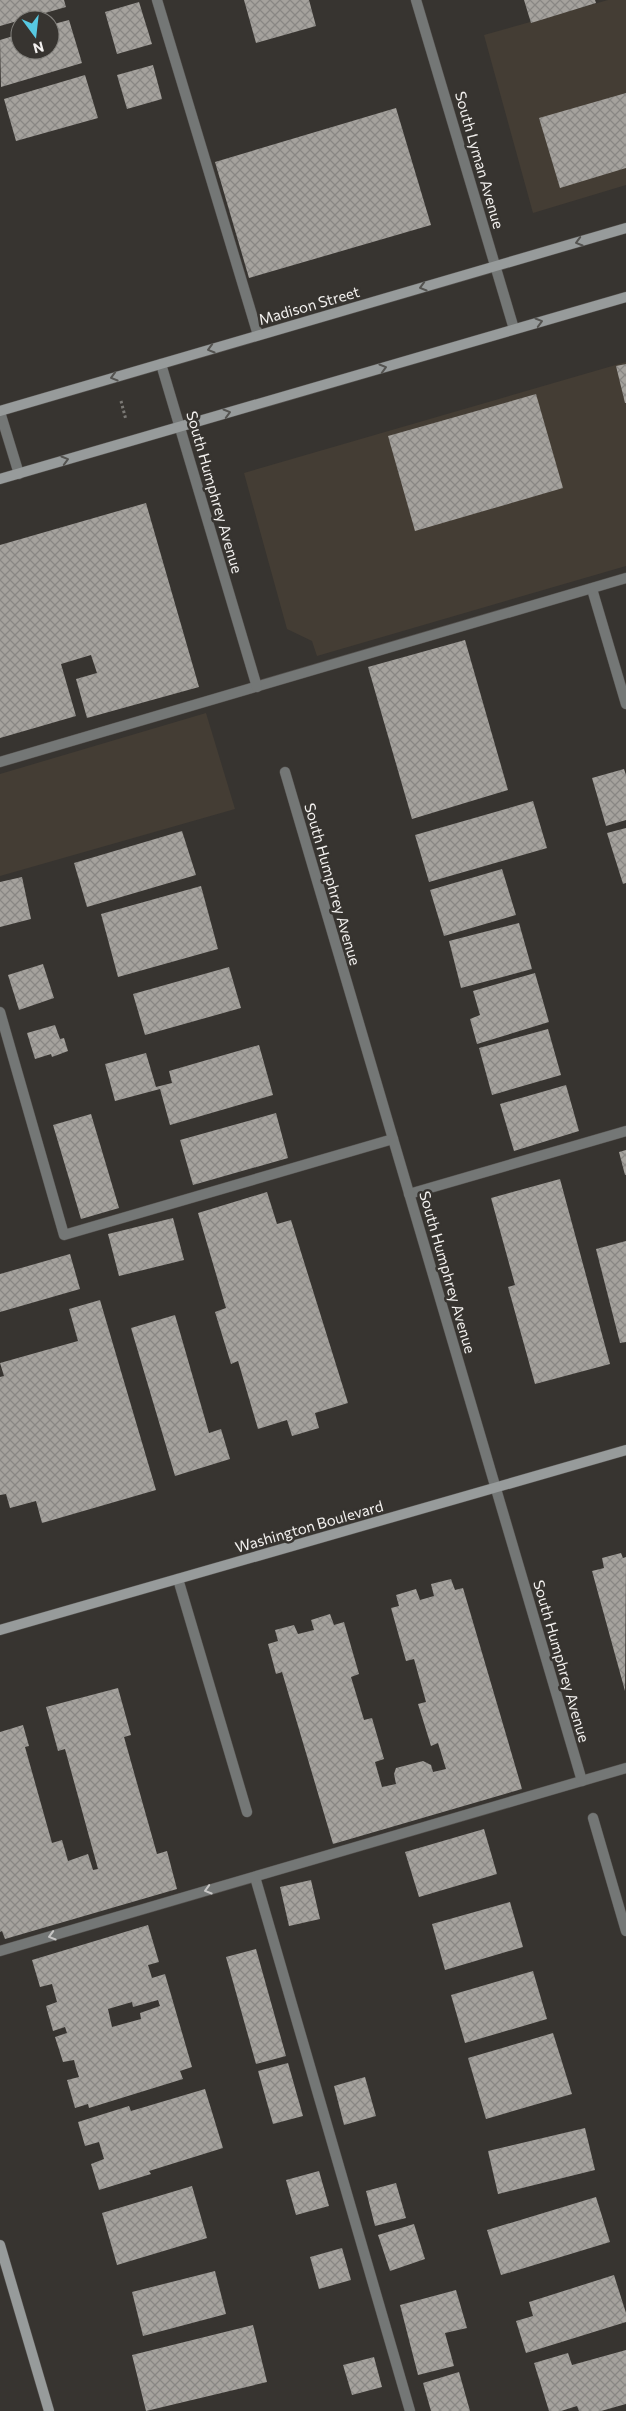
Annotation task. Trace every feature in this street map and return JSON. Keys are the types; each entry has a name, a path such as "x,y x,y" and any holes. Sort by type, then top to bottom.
{"main road":[{"name":"Madison Street","path":"0,412 626,228"},
{"path":"0,479 626,297"},
{"name":"Washington Boulevard","path":"0,1630 626,1450"},
{"path":"0,2244 49,2411"}],"street":[{"path":"157,0 258,336"},
{"name":"South Lyman Avenue","path":"416,0 514,329"},
{"name":"South Humphrey Avenue","path":"161,364 257,687"},
{"path":"0,412 19,474"},
{"path":"0,762 626,578"},
{"path":"592,588 626,704"},
{"name":"South Humphrey Avenue","path":"285,772 582,1781"},
{"path":"0,1012 64,1236 393,1139"},
{"path":"409,1194 626,1131"},
{"path":"178,1579 247,1812"},
{"path":"0,1951 626,1768"},
{"path":"593,1818 626,1931"},
{"path":"255,1876 410,2411"}],"path":[{"path":"121,401 127,420"}],"shaded area":[{"path":"608,0 626,0 626,185 533,213 484,35"},
{"path":"626,362 626,566 317,656 312,641 287,629 244,473"},
{"path":"206,713 235,809 0,876 0,774"}],"building":[{"path":"0,0 64,0 66,7 56,10 10,10 10,23 0,26"},
{"path":"244,0 309,0 316,26 256,43"},
{"path":"524,0 595,0 596,3 531,23"},
{"path":"139,2 152,44 117,54 105,12"},
{"path":"69,20 82,63 1,87 0,40 10,37 10,60 60,60 60,22"},
{"path":"153,65 162,99 127,109 117,75"},
{"path":"85,75 98,118 16,141 4,99"},
{"path":"626,93 626,168 560,188 539,118"},
{"path":"396,108 431,225 249,278 215,162"},
{"path":"626,364 626,403 625,403 616,366"},
{"path":"536,394 563,488 415,531 388,436"},
{"path":"146,503 199,687 87,718 76,679 97,673 91,655 61,664 76,716 0,738 0,545"},
{"path":"465,640 508,790 412,819 368,667"},
{"path":"624,769 626,775 626,820 606,826 592,778"},
{"path":"533,801 547,848 429,882 415,835"},
{"path":"626,828 626,883 623,884 607,833"},
{"path":"182,831 196,875 87,907 74,863"},
{"path":"502,869 516,915 444,936 430,890"},
{"path":"22,877 31,919 0,927 0,882"},
{"path":"201,886 218,949 118,977 101,914"},
{"path":"519,923 532,969 461,988 449,941"},
{"path":"43,964 54,998 19,1010 8,975"},
{"path":"229,967 241,1008 145,1035 133,994"},
{"path":"535,973 549,1022 477,1044 470,1019 480,1015 473,991"},
{"path":"55,1025 60,1039 64,1038 68,1051 52,1057 51,1054 35,1059 27,1033"},
{"path":"548,1029 561,1075 492,1095 479,1048"},
{"path":"259,1045 273,1095 170,1125 160,1089 115,1101 105,1064 146,1053 156,1087 172,1083 169,1071"},
{"path":"566,1085 579,1131 514,1151 500,1104"},
{"path":"276,1113 288,1158 193,1185 180,1140"},
{"path":"91,1114 119,1208 81,1219 53,1125"},
{"path":"626,1150 626,1175 625,1175 619,1152"},
{"path":"560,1179 610,1364 535,1384 508,1287 515,1285 491,1198"},
{"path":"267,1192 277,1224 291,1220 348,1403 315,1413 319,1428 292,1436 287,1420 258,1429 238,1361 231,1364 215,1312 226,1308 198,1213"},
{"path":"173,1218 184,1260 119,1276 108,1234"},
{"path":"626,1241 626,1342 620,1343 596,1249"},
{"path":"70,1254 80,1289 0,1312 0,1274"},
{"path":"100,1300 156,1490 42,1523 36,1501 10,1508 6,1494 0,1495 0,1377 4,1376 0,1363 78,1341 69,1309"},
{"path":"175,1315 209,1433 221,1429 230,1459 175,1476 131,1328"},
{"path":"621,1553 623,1558 626,1557 625,1691 592,1571 604,1568 602,1558"},
{"path":"451,1579 455,1590 463,1588 522,1789 333,1844 282,1672 276,1674 268,1644 278,1641 275,1630 294,1625 298,1634 314,1630 311,1620 330,1614 334,1625 344,1622 359,1674 351,1677 364,1720 372,1718 384,1759 375,1762 382,1787 396,1784 394,1774 396,1768 423,1761 431,1765 433,1772 446,1769 438,1743 431,1746 418,1704 426,1702 414,1659 406,1661 391,1608 399,1606 396,1595 416,1589 420,1600 434,1596 431,1584"},
{"path":"118,1688 131,1735 124,1737 157,1854 167,1851 177,1889 5,1939 2,1931 0,1932 0,1732 23,1725 29,1746 25,1747 52,1843 62,1840 68,1861 88,1854 93,1870 98,1869 65,1749 58,1751 46,1707"},
{"path":"484,1829 497,1874 419,1897 405,1852"},
{"path":"311,1880 320,1919 289,1926 280,1887"},
{"path":"510,1902 523,1947 445,1970 432,1924"},
{"path":"148,1925 159,1962 148,1965 152,1978 165,1974 192,2067 180,2071 183,2079 89,2108 88,2104 75,2108 67,2080 79,2077 74,2060 63,2062 55,2037 67,2033 65,2027 53,2031 46,2006 57,2002 52,1984 40,1987 32,1960","holes":["158,2000 160,2006 140,2013 141,2019 112,2027 108,2009 132,2002 133,2007"]},
{"path":"256,1949 286,2056 256,2064 226,1957"},
{"path":"533,1971 547,2019 465,2043 451,1995"},
{"path":"553,2033 572,2094 486,2119 468,2058"},
{"path":"288,2063 303,2116 273,2124 258,2071"},
{"path":"365,2077 376,2116 344,2125 334,2086"},
{"path":"205,2089 223,2148 149,2171 151,2174 99,2190 91,2164 104,2159 99,2142 85,2146 78,2122 129,2106 131,2111"},
{"path":"585,2128 595,2170 498,2194 488,2151"},
{"path":"319,2171 329,2206 296,2215 286,2180"},
{"path":"396,2183 406,2218 375,2226 366,2191"},
{"path":"192,2186 207,2238 117,2265 102,2213"},
{"path":"596,2197 610,2242 501,2275 487,2230"},
{"path":"414,2224 425,2259 390,2271 378,2235"},
{"path":"342,2248 351,2280 319,2289 310,2257"},
{"path":"215,2271 226,2314 143,2336 132,2292"},
{"path":"614,2275 626,2313 626,2322 526,2353 516,2321 533,2316 529,2302"},
{"path":"456,2290 467,2328 445,2333 454,2366 418,2375 400,2305"},
{"path":"253,2325 267,2382 146,2411 132,2355"},
{"path":"626,2350 626,2404 601,2411 579,2411 577,2406 561,2411 549,2411 534,2363 568,2353 572,2365"},
{"path":"374,2357 382,2387 352,2395 343,2365"},
{"path":"459,2372 470,2411 431,2411 423,2383"}]}
